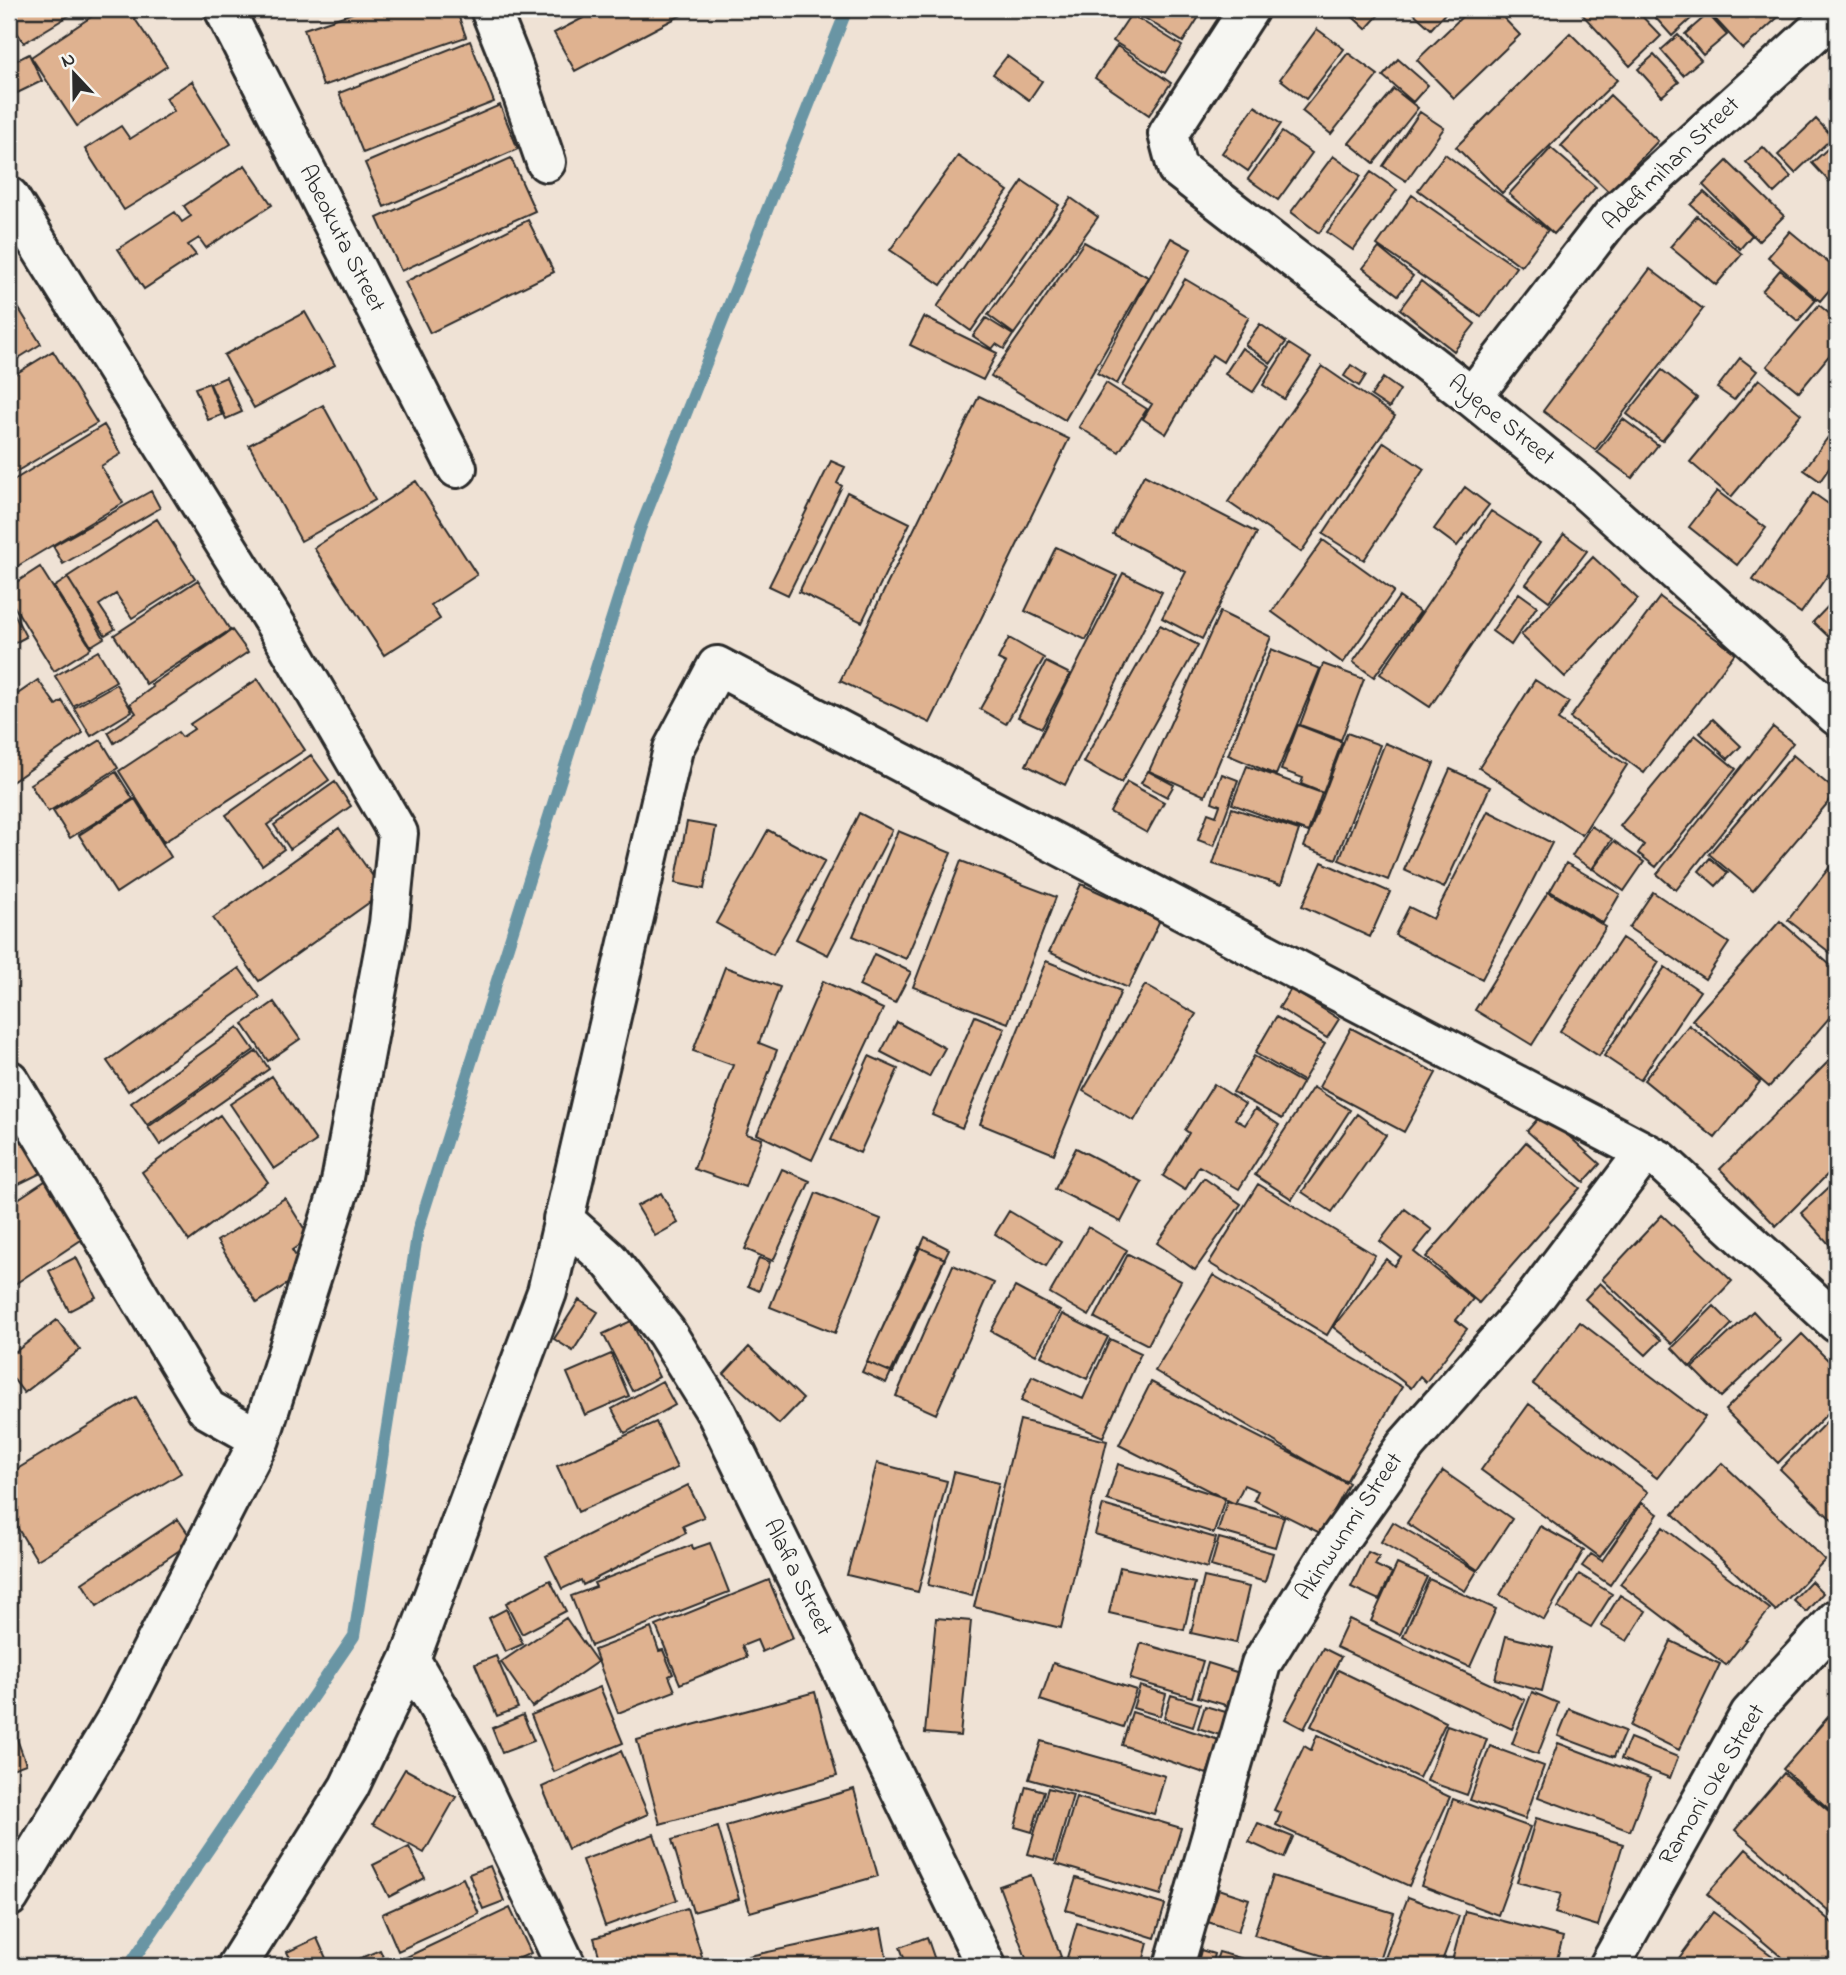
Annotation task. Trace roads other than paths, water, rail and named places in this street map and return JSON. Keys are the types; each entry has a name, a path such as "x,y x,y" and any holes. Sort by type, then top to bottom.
{"street":[{"name":"Abeokuta Street","path":"224,9 457,468"},
{"path":"490,9 546,162"},
{"name":"Ayepe Street","path":"1249,9 1168,134 1177,168 1472,397 1582,487 1837,716"},
{"name":"Adefimihan Street","path":"1472,397 1612,216 1837,12"},
{"path":"9,197 284,638 398,832 389,925 340,1187 260,1439 117,1718 9,1898"},
{"path":"237,1966 349,1787 410,1659 547,1292 673,749 717,666 1660,1160 1837,1323"},
{"path":"9,1080 207,1409 260,1439"},
{"name":"Akinwunmi Street","path":"1174,1966 1261,1664 1327,1557 1406,1445 1527,1307 1645,1152"},
{"name":"Alafia Street","path":"563,1219 609,1260 666,1332 717,1414 986,1966"},
{"name":"Ramoni Oke Street","path":"1609,1966 1750,1714 1837,1619"},
{"path":"410,1659 466,1755 566,1966"}],"waterway":[{"path":"129,1966 354,1636 418,1230 640,529 847,9"}]}
